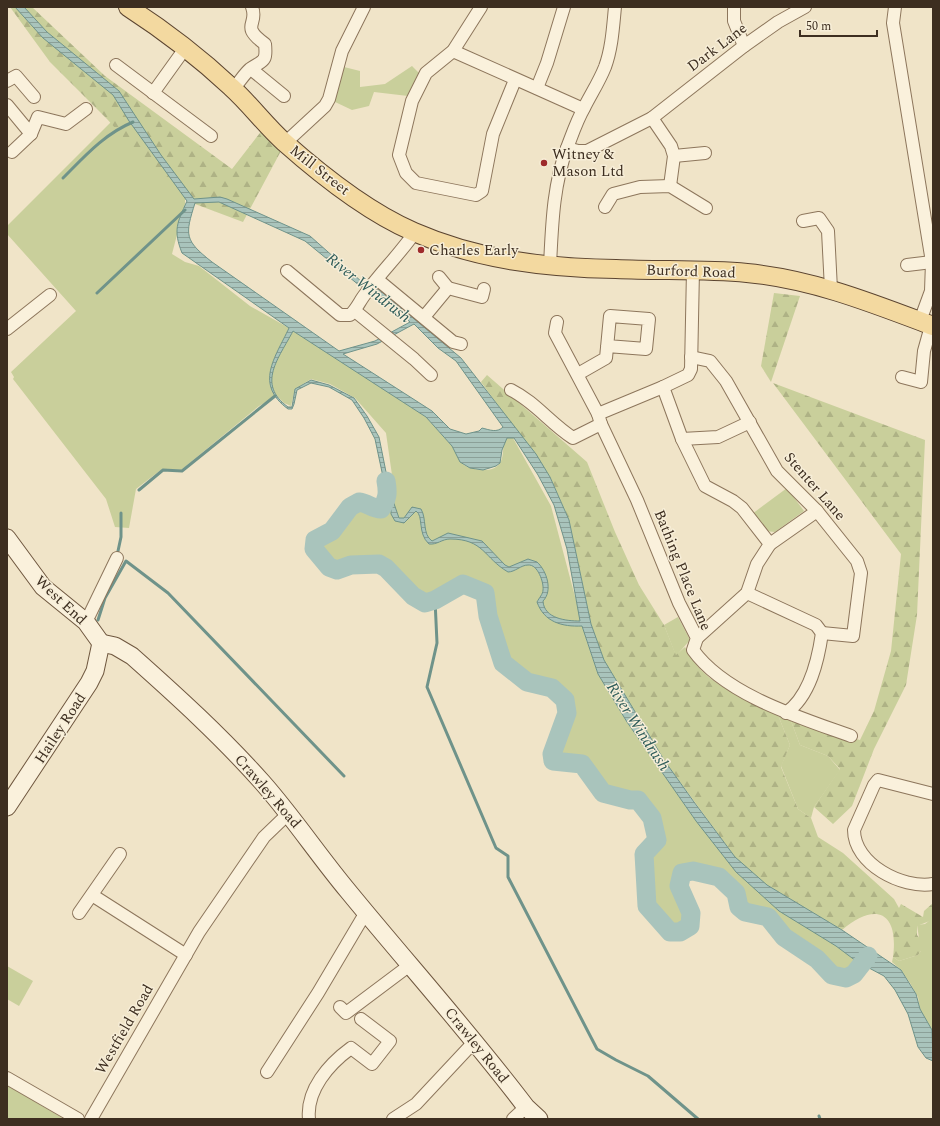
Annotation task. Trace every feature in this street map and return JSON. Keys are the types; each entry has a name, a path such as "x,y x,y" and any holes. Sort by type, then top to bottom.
{"main road":[{"name":"Mill Street","path":"128,7 186,47 233,89 285,143 352,196 391,221 415,232 478,254 523,263 550,265"},
{"name":"Burford Road","path":"550,265 618,270 693,270 749,273 788,279 831,289 928,325"}],"street":[{"path":"233,89 250,69 262,62 266,54 265,44 254,36 250,28 253,11 252,7"},
{"path":"285,143 325,106 329,98 342,50 364,7"},
{"path":"481,7 463,32 452,51 426,73 412,101 399,155 406,173 416,183 476,195 482,191 493,134 515,80"},
{"path":"537,88 547,63 564,7"},
{"path":"550,265 556,192 567,148 583,109 605,67 611,45 615,7"},
{"path":"734,7 734,22 744,46"},
{"name":"Dark Lane","path":"567,148 578,151 587,151 652,118 744,46 778,22 805,7"},
{"path":"895,7 893,23 932,262 932,291 921,382 902,377"},
{"path":"153,93 186,47"},
{"path":"452,51 583,109"},
{"path":"116,65 211,136"},
{"path":"250,69 284,96"},
{"path":"7,81 16,76 28,97"},
{"path":"7,105 31,134"},
{"path":"12,152 31,134 38,117 66,124 86,109"},
{"path":"652,118 671,146 674,156 670,186"},
{"path":"674,156 705,153"},
{"path":"605,208 613,194 640,187 670,186 706,208"},
{"path":"803,221 819,218 826,225 828,231 832,277 831,289"},
{"path":"287,271 340,315 350,315 355,311 365,294 415,232"},
{"path":"907,265 932,262"},
{"path":"511,390 523,396 559,429 573,438 600,419 688,375 691,369 690,357 693,270"},
{"path":"439,277 448,288 482,297 484,289"},
{"path":"376,281 424,317 453,342 461,344"},
{"path":"424,317 448,288"},
{"path":"7,330 50,295"},
{"path":"355,311 414,359 431,375"},
{"name":"Bathing Place Lane","path":"556,322 555,333 578,374 637,500 679,603 697,638 693,650 703,665 750,695 786,713 851,736"},
{"path":"578,374 606,358 607,346"},
{"name":"Stenter Lane","path":"690,357 710,361 726,381 777,471 817,511 857,561 861,573 853,636 822,633"},
{"path":"663,387 682,439 705,486 733,501 742,508 770,544"},
{"path":"682,439 718,437 750,422"},
{"path":"697,638 747,593 757,564 770,544 817,511"},
{"name":"West End","path":"7,538 43,587 86,622 101,642"},
{"path":"86,622 117,558"},
{"path":"747,593 816,625 822,633 815,663 801,698 786,713"},
{"name":"Hailey Road","path":"7,807 89,683 95,671 101,642"},
{"name":"Crawley Road","path":"101,642 115,646 132,656 224,741 289,813 332,872 474,1042 526,1107 538,1119"},
{"path":"933,794 878,780 874,784 855,823 854,836 859,850 871,863 889,876 913,884 933,884"},
{"name":"Westfield Road","path":"91,1119 186,955 227,889 264,837 289,813"},
{"path":"79,913 120,854"},
{"path":"92,895 186,955"},
{"path":"267,1072 318,993 366,912"},
{"path":"309,1119 308,1105 313,1092 328,1067 351,1048 372,1064 390,1041 350,1014 410,965"},
{"path":"393,1119 416,1104 474,1042"},
{"path":"7,1078 78,1119"},
{"path":"513,1119 526,1107"}],"green space":[{"path":"10,7 32,7 105,76 232,169 263,129 282,149 243,222 187,201 160,178 107,119 50,62"},
{"path":"412,66 424,78 408,96 374,92 369,106 352,110 333,101 344,67 360,71 360,87 385,84"},
{"path":"116,117 185,188 185,204 172,254 185,262 199,266 250,306 289,328 426,417 452,446 464,465 483,470 493,469 500,463 505,441 507,438 513,438 551,506 587,642 598,674 627,722 696,821 836,946 856,961 849,968 834,970 818,955 786,934 769,915 743,905 742,893 722,873 694,866 679,869 674,884 686,913 686,923 679,928 672,928 651,905 648,856 661,841 658,817 641,795 605,788 586,761 557,756 571,712 570,699 556,684 529,677 507,661 490,590 461,577 425,597 415,590 385,562 371,558 354,558 332,563 319,548 320,543 337,533 353,510 360,506 374,513 383,513 394,489 386,433 355,398 330,384 311,379 295,389 291,406 284,403 277,396 259,406 181,470 162,469 136,489 129,528 115,527 106,499 13,379 14,377 11,372 76,311 7,234 7,226"},
{"path":"774,293 800,296 771,382 761,366"},
{"path":"487,375 587,462 615,532 639,585 664,625 676,655 685,647 695,663 703,672 722,687 778,715 790,745 781,767 798,809 811,818 818,837 843,853 894,899 899,908 901,904 923,917 924,911 933,903 932,920 917,926 917,935 921,940 921,951 918,955 899,961 893,957 894,941 892,929 888,921 882,916 874,914 865,916 854,921 842,930 767,885 735,857 664,760 604,661 591,624 569,520 550,477 481,382"},
{"path":"773,383 925,440 917,615 906,685 874,749 852,806 833,824 814,807 840,769 828,756 800,745 791,721 860,740 874,711 891,651 901,554"},
{"path":"787,488 804,511 775,532 765,531 752,514"},
{"path":"678,617 690,640 676,656 664,625"},
{"path":"778,715 791,721 800,745 828,756 840,770 814,807 811,818 798,809 781,766 790,745"},
{"path":"933,918 933,1032 920,1009 918,997 910,983 901,970 892,962 893,957 899,961 918,955 921,951 917,925 925,924"},
{"path":"7,966 33,981 19,1006 7,999"},
{"path":"7,1085 64,1119 7,1119"}],"water":[{"path":"15,7 24,7 47,32 119,91 161,155 194,199 220,197 227,199 310,236 362,282 377,288 461,358 536,454 550,477 569,520 591,624 604,660 664,760 735,857 767,885 842,930 901,970 916,994 920,1009 932,1030 933,1061 926,1058 918,1047 908,1014 895,990 884,976 856,961 836,946 779,911 736,872 696,821 627,722 598,674 582,626 555,622 549,619 540,609 537,602 542,593 543,587 540,574 535,568 525,565 508,572 500,567 483,550 470,542 447,539 435,544 429,544 423,535 420,517 416,511 404,523 395,521 391,514 391,501 388,500 386,507 382,505 386,491 375,439 352,400 329,387 311,383 297,390 292,409 288,409 278,400 272,390 270,370 289,328 182,253 179,245 177,227 187,201 129,121 113,95 43,38","holes":["219,202 305,241 360,286 375,291 410,322 375,341 339,351 212,262 196,248 189,236 190,223 195,203","414,324 438,348 456,361 503,427 498,430 482,428 479,431 466,434 450,429 432,411 343,354 377,344","293,331 426,417 452,446 460,462 470,468 483,470 496,466 500,463 502,450 507,438 514,438 538,475 554,505 567,549 580,621 557,618 547,612 543,601 548,592 548,581 544,570 537,562 528,559 509,567 505,565 482,541 448,533 432,541 427,534 421,509 412,507 404,518 399,518 390,492 379,437 367,416 354,398 329,385 311,380 295,389 292,407 288,407 278,398 273,389 273,370"]}],"waterway":[{"path":"63,178 104,139 133,122"},
{"path":"97,293 185,210"},
{"path":"139,490 163,470 182,471 275,396"},
{"name":"River Windrush","path":"386,481 387,495 381,509 359,502 350,507 332,531 315,540 314,549 329,567 337,570 351,565 379,564 386,568 413,596 425,603 435,600 463,584 485,593 488,616 503,663 527,682 552,688 565,700 567,713 552,754 553,761 582,764 603,793 630,800 638,800 652,818 657,840 644,854 647,906 670,932 680,932 690,926 691,913 679,886 682,873 693,871 719,877 736,893 739,907 745,912 768,917 784,937 817,959 832,975 846,978 854,974 868,956"},
{"path":"118,551 121,537 121,513"},
{"path":"98,620 105,598 126,561 168,593 344,776"},
{"path":"435,600 437,643 427,687 496,848 508,856 508,877 597,1049 648,1076 698,1119"}],"place":[{"name":"Witney & Mason Ltd","path":"544,163"},
{"name":"Charles Early","path":"421,250"}]}
